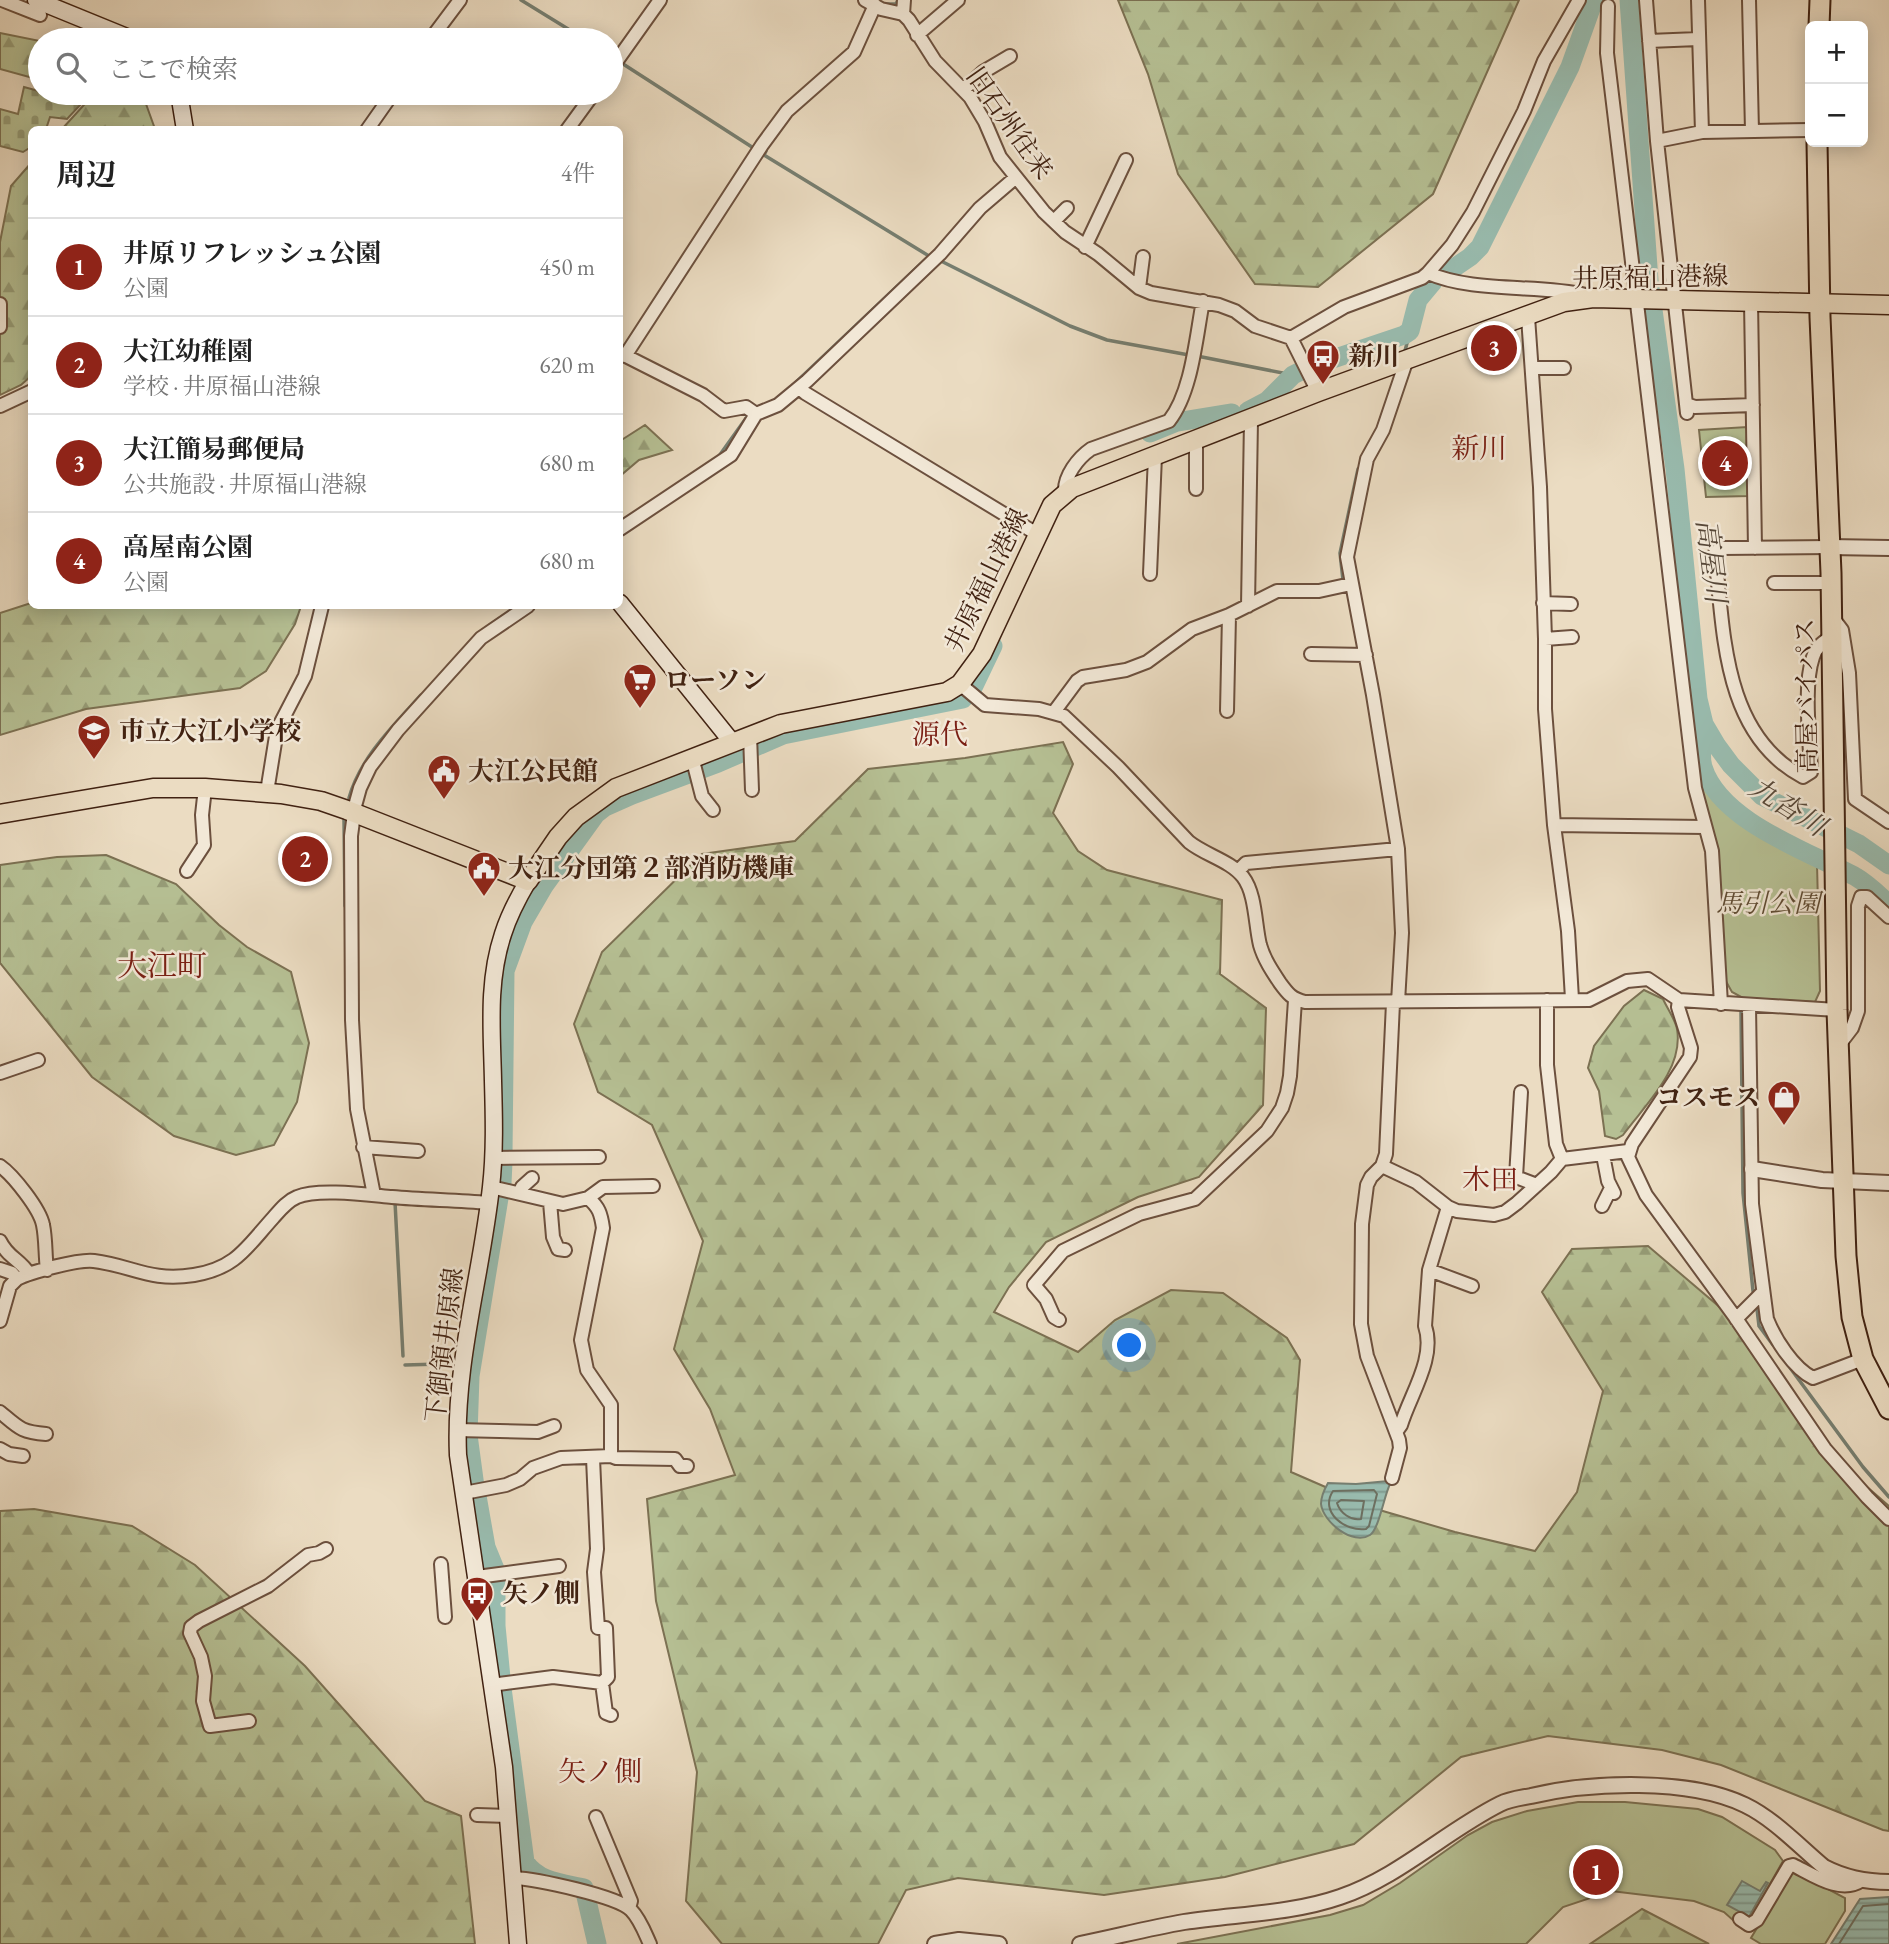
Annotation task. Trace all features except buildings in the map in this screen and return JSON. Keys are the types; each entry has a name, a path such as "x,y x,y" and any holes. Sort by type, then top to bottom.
{"highway":[{"path":"1819,21 1820,0"},
{"name":"高屋バイパス","path":"1817,147 1820,305 1831,583 1838,1010 1849,1294 1863,1359 1889,1409"}],"main road":[{"path":"41,5 102,28"},
{"path":"181,105 184,126"},
{"name":"井原福山港線","path":"528,881 558,837 591,804 616,788 695,767 732,742 750,744 781,724 947,692 960,684 982,654 1052,505 1065,492 1318,392 1564,303 1592,298 1889,305"},
{"path":"623,607 732,742"},
{"path":"0,814 153,788 267,792 321,801 528,881"},
{"name":"下御領井原線","path":"518,1944 508,1816 464,1493 460,1371 490,1195 493,1158 491,1020 494,973 506,925 528,881"}],"street":[{"path":"2,0 41,5"},
{"path":"439,28 460,0"},
{"path":"623,52 660,0"},
{"path":"623,353 787,111 854,51 870,3 903,15 904,0"},
{"path":"917,35 958,0"},
{"path":"1318,392 1291,338 1344,307 1422,278 1452,245 1473,212 1524,111 1544,61 1579,0"},
{"path":"1646,0 1672,300 1686,409 1753,405"},
{"path":"1698,0 1702,132"},
{"path":"1749,0 1752,131"},
{"path":"1608,6 1607,53 1695,788 1712,851 1721,1004"},
{"name":"旧石州往来","path":"903,15 935,61 964,89 985,122 1000,157 1015,178 1054,221 1085,247 1098,254 1139,288 1151,293 1203,301 1227,308 1255,326 1291,338"},
{"path":"1649,41 1698,39"},
{"path":"964,89 983,72 1010,56"},
{"path":"370,126 385,105"},
{"path":"570,126 585,105"},
{"path":"1657,141 1702,132 1805,130"},
{"path":"1085,247 1126,160"},
{"path":"623,527 731,455 754,412 778,405 800,388 931,263 980,208 1015,178"},
{"path":"1054,221 1067,208"},
{"path":"1139,288 1143,257"},
{"path":"1428,273 1478,285 1541,288 1574,292 1592,298"},
{"path":"1065,492 1068,476 1081,456 1090,449 1169,421 1174,415 1186,383 1203,301"},
{"path":"1751,302 1755,548"},
{"path":"0,304 0,327"},
{"path":"1528,317 1540,487 1545,709 1568,931 1572,999"},
{"path":"623,354 704,395 724,411 746,407 754,412"},
{"path":"1392,1478 1400,1448 1367,1356 1361,1324 1362,1224 1367,1185 1382,1166 1385,1154 1402,933 1398,849 1347,557 1367,459 1383,430 1407,359"},
{"path":"1532,368 1564,368"},
{"path":"800,388 1037,534"},
{"path":"0,405 28,393"},
{"path":"1248,606 1251,420"},
{"path":"1196,441 1196,489"},
{"path":"1150,574 1155,456"},
{"path":"1830,637 1820,644 1813,656 1809,682 1811,772 1803,777 1765,745 1738,700 1729,673 1715,553 1720,548 1889,548"},
{"path":"1774,583 1831,583"},
{"path":"1054,712 1083,677 1126,670 1147,662 1192,629 1229,615 1277,591 1319,591 1351,584"},
{"path":"1544,603 1571,604"},
{"path":"267,792 277,730 305,676 321,609"},
{"path":"374,1195 357,1109 352,1020 350,947 353,812 370,767 398,730 481,638 524,609"},
{"path":"1227,710 1229,615"},
{"path":"1831,615 1842,630 1848,661 1855,799 1889,822"},
{"path":"1545,639 1572,637"},
{"path":"1311,654 1366,655"},
{"path":"960,684 985,705 1054,712 1073,722 1189,842 1238,871 1246,880 1261,946 1269,967 1295,1000 1395,1003 1589,1000 1627,981 1648,979 1679,1000 1838,1010"},
{"path":"750,744 752,790"},
{"path":"695,767 702,796 713,810"},
{"path":"187,871 204,845 202,815 205,788"},
{"path":"1555,825 1704,827"},
{"path":"1238,871 1247,863 1398,849"},
{"path":"1839,1045 1852,1028 1858,1012 1858,906 1861,897 1867,897 1889,917"},
{"path":"1059,1320 1054,1317 1046,1298 1034,1285 1060,1253 1139,1214 1195,1199 1275,1121 1287,1093 1290,1076 1295,1000"},
{"path":"1547,1000 1547,1065 1556,1144 1562,1159"},
{"path":"1679,1000 1678,1007 1691,1048 1690,1057 1628,1151 1632,1168 1646,1195 1736,1319 1825,1449 1889,1519"},
{"path":"1749,1006 1752,1204 1767,1319 1772,1332 1804,1374 1813,1378 1863,1359"},
{"path":"0,1073 38,1060"},
{"path":"1521,1092 1516,1177 1536,1185"},
{"path":"363,1147 418,1151"},
{"path":"1382,1166 1416,1182 1457,1211 1494,1215 1505,1212 1562,1159 1628,1151"},
{"path":"1602,1206 1612,1190 1603,1155"},
{"path":"493,1158 599,1157"},
{"path":"0,1166 14,1178 40,1217 47,1270"},
{"path":"1752,1169 1843,1182 1889,1184"},
{"path":"520,1193 522,1187 532,1178"},
{"path":"0,1321 10,1286 23,1276 47,1270 91,1261 152,1277 176,1277 212,1271 227,1265 247,1250 282,1208 296,1197 317,1193 520,1193 563,1204 588,1198 604,1187 653,1186"},
{"path":"588,1198 597,1205 603,1228 595,1276 583,1319 582,1356 587,1370 611,1405 611,1456"},
{"path":"550,1202 556,1246 565,1250"},
{"path":"1396,1432 1426,1361 1425,1326 1429,1270 1448,1207"},
{"path":"0,1241 5,1252 24,1266 23,1276"},
{"path":"0,1269 23,1276"},
{"path":"1429,1270 1472,1286"},
{"path":"1736,1319 1763,1292"},
{"path":"0,1412 24,1432 46,1434"},
{"path":"464,1430 538,1432 554,1426"},
{"path":"0,1449 9,1454 23,1456"},
{"path":"464,1493 506,1485 520,1479 533,1468 553,1460 611,1456 675,1459 680,1466 687,1466"},
{"path":"491,1685 553,1677 602,1682 608,1678 606,1628 597,1628 593,1458"},
{"path":"249,1721 210,1726 203,1701 205,1676 201,1657 190,1633 191,1627 268,1586 308,1555 326,1549"},
{"path":"441,1564 445,1617"},
{"path":"477,1577 559,1566"},
{"path":"602,1682 606,1713 611,1716"},
{"path":"1080,1944 1183,1923 1324,1902 1379,1879 1504,1802 1584,1787 1622,1785 1688,1789 1742,1804 1759,1813 1824,1867 1845,1877 1889,1882"},
{"path":"477,1815 508,1816"},
{"path":"596,1817 631,1901 623,1905"},
{"path":"1740,1919 1749,1925 1757,1920 1789,1866 1793,1865 1832,1884 1848,1886 1862,1880"},
{"path":"514,1878 585,1893 623,1905 650,1944"},
{"path":"935,1944 959,1940 999,1944"}],"green space":[{"path":"1118,0 1519,0 1433,194 1318,287 1255,284 1178,174 1148,74"},
{"path":"0,33 28,39 28,77 0,69"},
{"path":"24,87 28,88 28,105 80,105 67,119 50,117 47,126 28,126 28,149 23,152 0,146 0,109 18,114"},
{"path":"84,105 146,105 154,126 65,126"},
{"path":"28,166 28,379 0,395 0,242 11,186"},
{"path":"645,425 672,450 639,460 623,473 623,439"},
{"path":"1747,427 1749,496 1706,497 1699,430"},
{"path":"28,604 28,609 300,609 295,624 266,671 240,688 86,709 0,735 0,613"},
{"path":"1063,742 1073,764 1053,813 1078,851 1107,870 1222,900 1220,974 1266,1008 1263,1105 1199,1177 1138,1197 1046,1242 1009,1287 994,1312 1078,1352 1115,1320 1171,1290 1223,1293 1287,1338 1300,1360 1291,1472 1376,1509 1535,1551 1577,1492 1603,1391 1542,1292 1572,1249 1648,1246 1736,1321 1825,1450 1889,1506 1889,1831 1721,1765 1662,1750 1548,1736 1461,1757 1354,1844 1225,1877 1104,1895 958,1878 906,1890 878,1944 722,1944 686,1901 697,1772 656,1601 647,1499 735,1475 710,1409 674,1349 703,1241 652,1125 598,1092 574,1024 602,952 702,854 795,841 868,769 965,758"},
{"name":"馬引公園","path":"1709,785 1731,812 1744,823 1817,863 1820,991 1815,1002 1743,998 1732,992 1723,976 1701,790"},
{"path":"106,855 176,884 219,925 247,947 291,972 309,1043 297,1102 274,1145 236,1155 174,1136 92,1077 0,963 0,865 57,857"},
{"path":"1644,990 1663,999 1676,1025 1678,1044 1675,1058 1661,1086 1623,1135 1616,1139 1605,1136 1599,1091 1588,1068 1594,1046 1624,1006"},
{"path":"34,1509 132,1526 195,1565 305,1666 425,1801 461,1816 475,1944 0,1944 0,1511"},
{"path":"1578,1802 1625,1802 1698,1809 1722,1817 1775,1850 1783,1861 1744,1930 1724,1912 1694,1901 1611,1891 1563,1907 1526,1944 1177,1944 1330,1915 1363,1905 1492,1822 1527,1811"},
{"path":"1792,1870 1845,1898 1845,1911 1825,1944 1761,1944 1751,1938"},
{"path":"1642,1909 1709,1944 1590,1944"}],"water":[{"path":"1388,1481 1390,1484 1379,1519 1370,1535 1363,1538 1348,1535 1333,1525 1323,1511 1322,1498 1328,1483"},
{"path":"1742,1881 1760,1891 1766,1882 1768,1883 1749,1917 1727,1905"},
{"path":"1889,1897 1889,1944 1831,1944 1860,1899"}],"waterway":[{"path":"521,0 566,28"},
{"path":"886,4 896,4 898,0"},
{"path":"1448,272 1480,247 1570,67 1594,0"},
{"name":"高屋川","path":"1629,0 1649,281 1675,469 1698,699 1704,724 1731,765 1762,796 1859,844 1889,865"},
{"path":"623,64 755,149"},
{"path":"766,151 764,155 929,256 793,385"},
{"path":"941,261 1070,326 1107,340 1189,355"},
{"path":"1312,366 1410,331 1418,300 1433,282"},
{"path":"1405,351 1410,331"},
{"path":"1197,356 1293,375"},
{"path":"1248,411 1267,401 1293,375 1301,371"},
{"path":"1150,433 1177,422 1232,413"},
{"path":"719,456 749,414"},
{"path":"1343,580 1340,553 1358,469"},
{"path":"490,625 514,609"},
{"path":"971,692 993,646"},
{"path":"349,798 369,756 421,695"},
{"path":"503,1154 505,971 523,922 544,886 596,814 632,795 783,735 963,699"},
{"name":"九沓川","path":"1704,724 1701,751 1703,767 1713,786 1728,804 1769,833 1856,877 1889,904"},
{"path":"1702,765 1705,789"},
{"path":"344,820 345,906"},
{"path":"1741,1011 1743,1193 1753,1291"},
{"path":"502,1183 503,1162"},
{"path":"475,1487 468,1435 470,1376 500,1192"},
{"path":"395,1202 403,1356"},
{"path":"1757,1309 1759,1326 1773,1345"},
{"path":"405,1365 444,1366"},
{"path":"1788,1365 1863,1467 1889,1497"},
{"path":"477,1496 486,1547 495,1569"},
{"path":"496,1578 496,1626 501,1678"},
{"path":"502,1688 525,1862 544,1878 584,1888 597,1944"}],"place":[{"name":"大江簡易郵便局","path":"1494,348"},
{"name":"新川","path":"1323,386"},
{"name":"高屋南公園","path":"1725,463"},
{"name":"ローソン","path":"640,710"},
{"name":"市立大江小学校","path":"94,761"},
{"name":"大江公民館","path":"444,801"},
{"name":"大江幼稚園","path":"305,859"},
{"name":"大江分団第２部消防機庫","path":"484,898"},
{"name":"コスモス","path":"1784,1127"},
{"name":"矢ノ側","path":"477,1623"},
{"name":"井原リフレッシュ公園","path":"1596,1872"}],"district":[{"name":"新川","path":"1479,448"},
{"name":"源代","path":"940,734"},
{"name":"大江町","path":"162,966"},
{"name":"木田","path":"1490,1179"},
{"name":"矢ノ側","path":"600,1771"}]}
